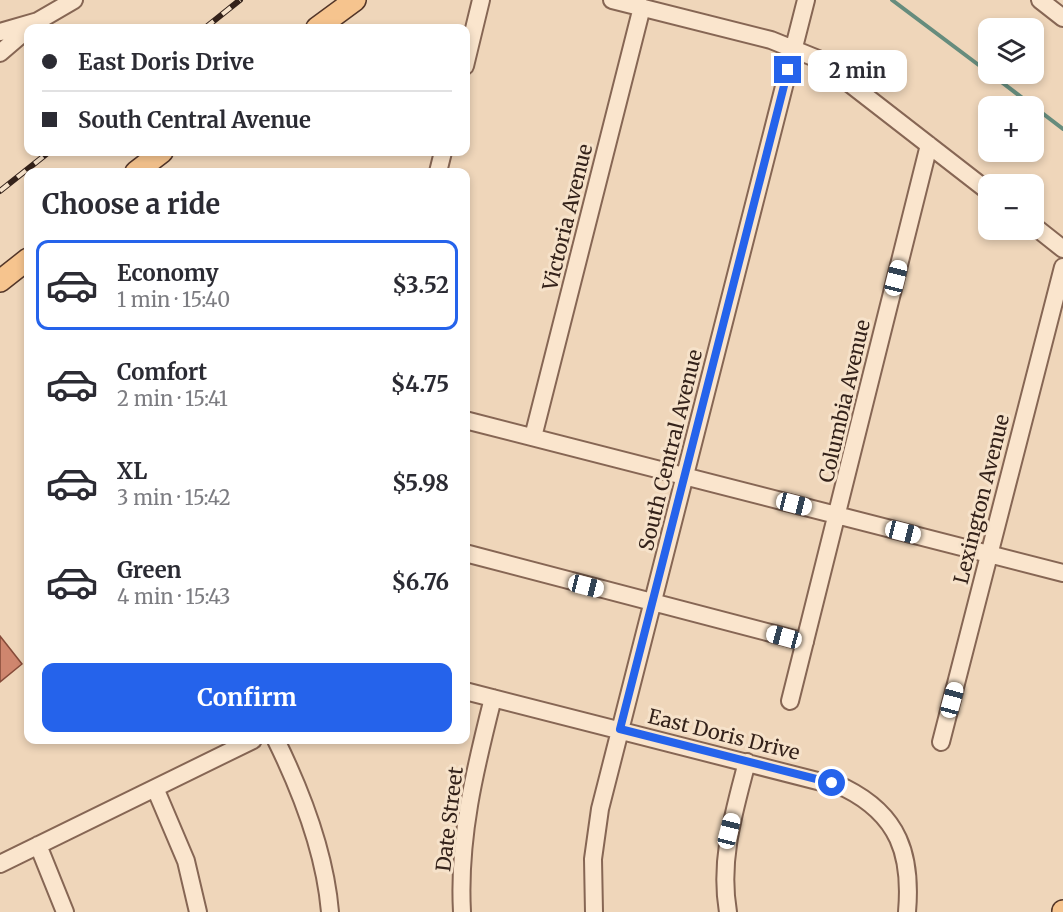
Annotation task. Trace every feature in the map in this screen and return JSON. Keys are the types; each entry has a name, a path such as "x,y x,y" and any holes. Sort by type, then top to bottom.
{"main road":[{"path":"323,24 355,0"},
{"path":"141,168 157,156"},
{"path":"0,281 24,262"}],"street":[{"path":"35,24 74,0"},
{"path":"470,45 481,0"},
{"path":"612,0 794,48 818,59 978,183"},
{"name":"South Central Avenue","path":"594,912 593,878 596,834 620,729 806,0"},
{"path":"1040,0 1063,18"},
{"name":"Victoria Avenue","path":"533,437 642,7"},
{"path":"0,32 24,28"},
{"path":"0,53 24,33"},
{"name":"Columbia Avenue","path":"790,701 929,146"},
{"path":"1044,234 1063,249"},
{"name":"Lexington Avenue","path":"941,742 1063,267"},
{"path":"470,421 1063,573"},
{"path":"470,554 806,642"},
{"name":"East Doris Drive","path":"470,692 845,788 878,809 893,829 904,853 908,874 907,912"},
{"name":"Date Street","path":"462,912 462,846 470,788 493,698"},
{"path":"0,864 245,744"},
{"path":"278,744 303,799 314,834 330,912"},
{"path":"728,912 725,887 726,850 747,762"},
{"path":"154,788 183,852 198,912"},
{"path":"38,845 64,912"}],"building":[{"path":"0,636 22,664 0,682"}],"waterway":[{"path":"892,0 978,64"},
{"path":"1004,84 1063,129"}],"railway":[{"path":"210,24 240,0"},
{"path":"29,168 44,156"},
{"path":"0,191 24,172"}],"route":[{"path":"788,70 620,729 832,783"}]}
